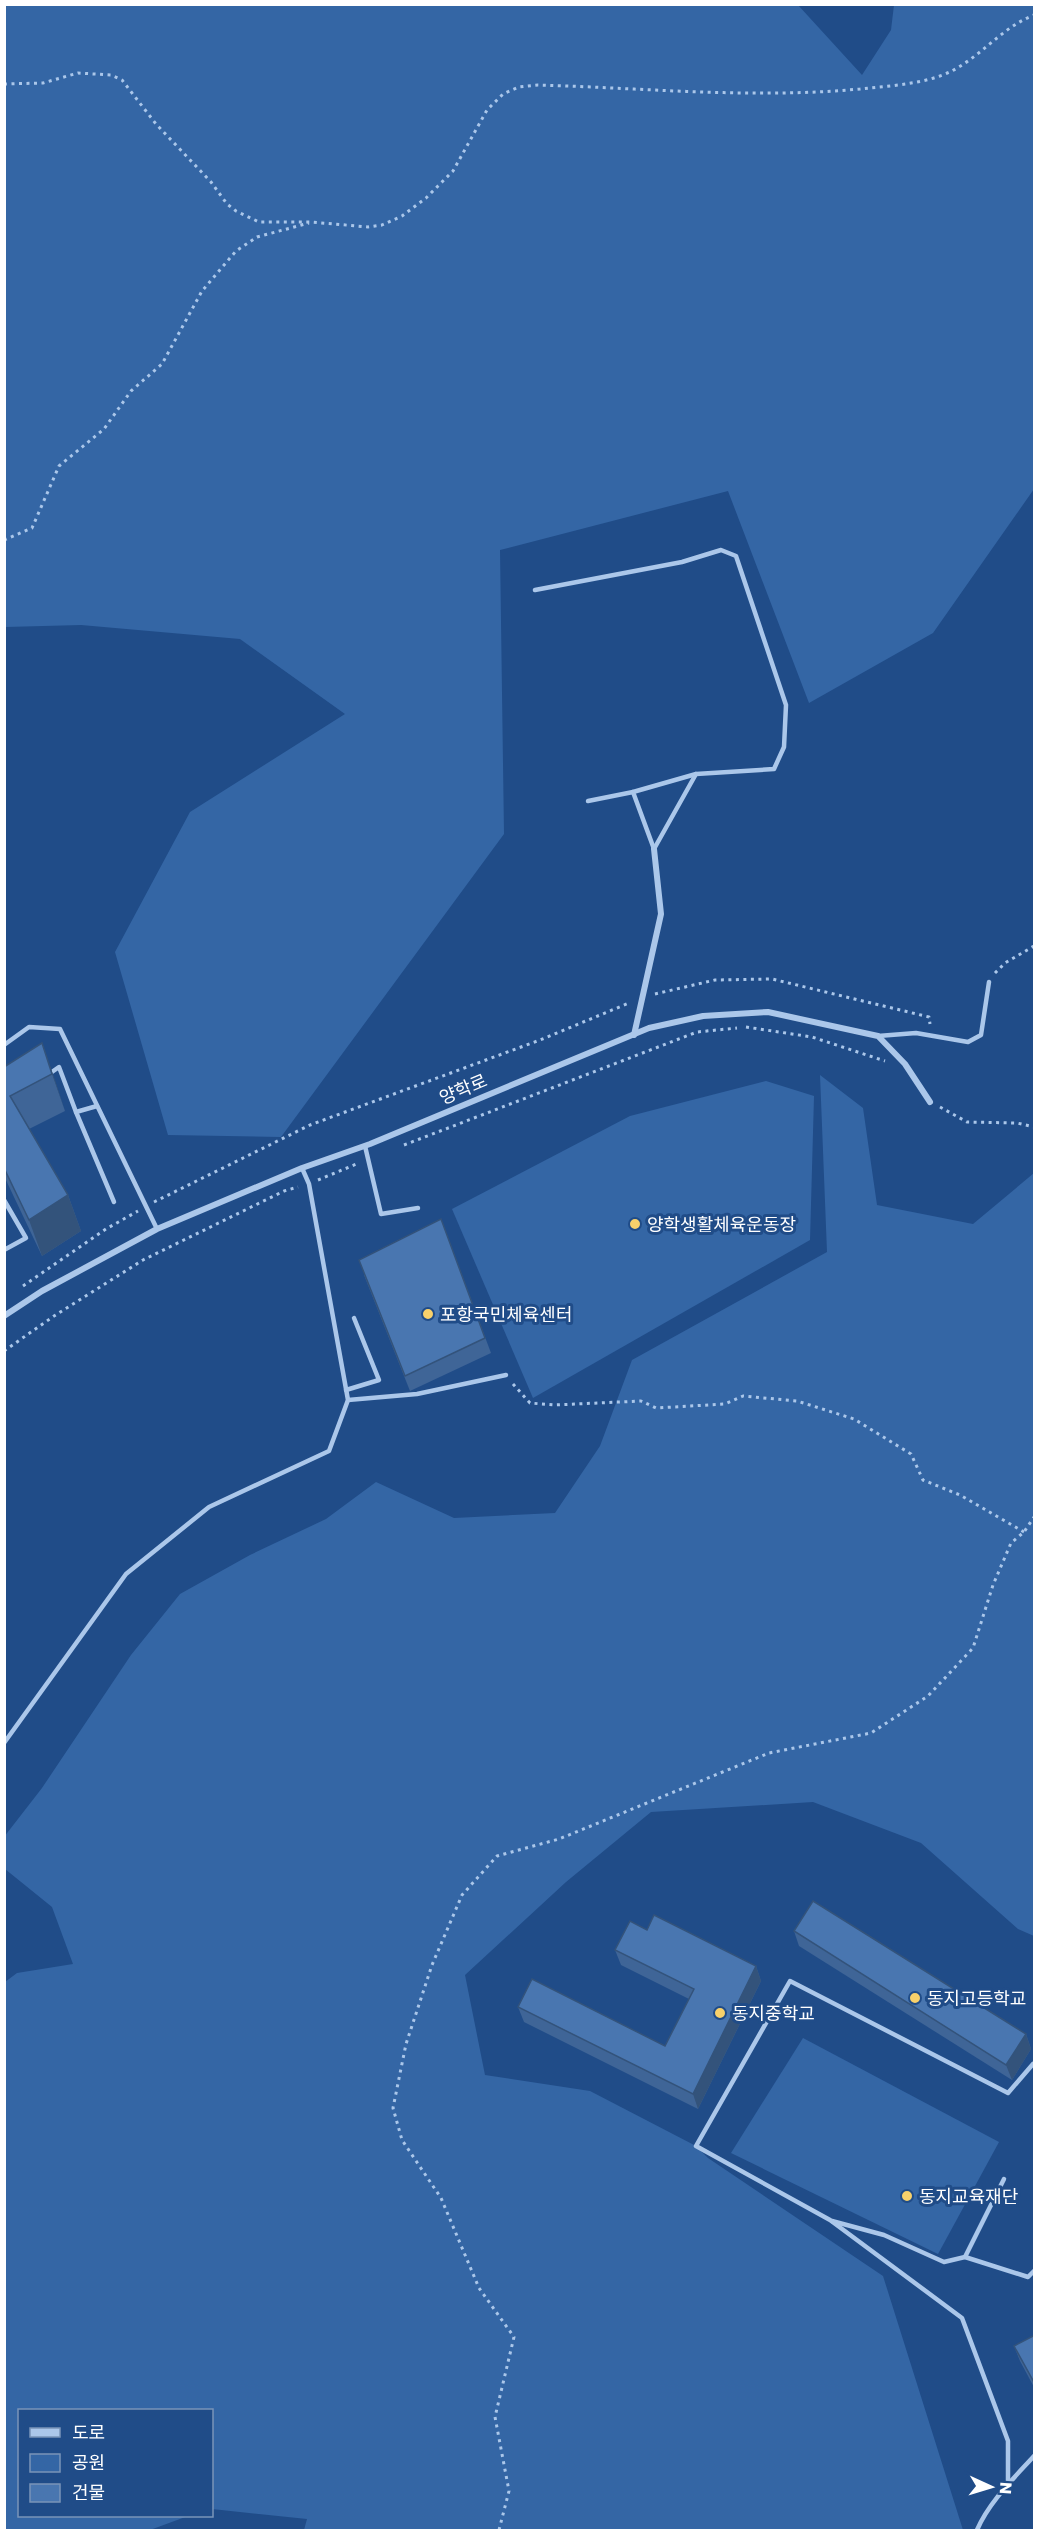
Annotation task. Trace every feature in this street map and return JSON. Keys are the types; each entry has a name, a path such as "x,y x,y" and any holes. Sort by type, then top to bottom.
{"street":[{"path":"634,1035 661,914 654,849"},
{"name":"양학로","path":"4,1316 42,1292 157,1229 649,1028 703,1016 768,1012 878,1036"},
{"path":"878,1036 905,1064 930,1102"}],"lane":[{"path":"535,590 682,562 721,550 736,556 786,705 784,747 774,769 696,774 633,792 588,801"},
{"path":"654,849 696,774"},
{"path":"633,792 654,849"},
{"path":"878,1036 916,1033 968,1042 981,1035 989,982"},
{"path":"4,1045 29,1027 60,1029 157,1229"},
{"path":"41,1079 59,1067 114,1202"},
{"path":"76,1112 97,1106"},
{"path":"364,1146 381,1214 418,1208"},
{"path":"4,1743 126,1574 209,1507 328,1451 348,1401 309,1184 302,1168"},
{"path":"4,1200 26,1238 4,1250"},
{"path":"346,1390 379,1380 354,1318"},
{"path":"348,1401 417,1394 506,1376"},
{"path":"1008,2484 1008,2441 962,2318 830,2220 696,2146 790,1981 1008,2093 1033,2064 1035,2065"},
{"path":"965,2258 1004,2179"},
{"path":"830,2220 884,2235 944,2262 965,2258 1028,2277 1035,2271"},
{"path":"977,2530 982,2518 1008,2484 1035,2456"}],"path":[{"path":"4,84 43,83 78,73 111,75 122,80 156,124 212,182 227,204 236,211 259,222 311,222 368,227 382,225 402,216 426,198 453,171 494,102 503,94 519,87 555,85 780,94 900,85 941,76 963,66 1014,24 1035,15"},
{"path":"4,540 32,528 59,466 104,429 131,391 162,364 202,291 236,251 257,237 311,222"},
{"path":"989,982 997,970 1035,946"},
{"path":"400,1147 697,1032 746,1027 812,1037 883,1060 905,1064"},
{"path":"930,1102 967,1122 1017,1123 1035,1127"},
{"path":"4,1351 54,1316 143,1260 284,1191 309,1184 368,1159"},
{"path":"506,1376 530,1403 554,1405 641,1401 657,1408 726,1404 743,1396 797,1401 854,1419 911,1454 923,1480 960,1495 1024,1532"},
{"path":"499,2530 509,2491 495,2417 513,2337 479,2288 441,2198 402,2140 393,2108 406,2044 432,1965 462,1895 497,1856 559,1839 769,1753 871,1733 928,1696 973,1648 993,1585 1011,1543 1024,1532 1035,1517"}],"green space":[{"path":"4,5 798,5 862,75 891,30 894,5 1034,5 1034,489 933,633 809,703 728,491 500,550 504,834 281,1137 168,1135 115,952 190,812 345,714 240,639 81,625 5,627"},
{"path":"820,1075 863,1108 877,1205 973,1224 1034,1173 1034,1936 1018,1929 921,1843 813,1802 651,1812 566,1882 465,1975 485,2075 590,2091 696,2146 708,2158 883,2276 963,2530 304,2530 307,2519 213,2509 213,2409 18,2409 18,2517 185,2517 150,2530 5,2530 5,1982 17,1973 73,1964 52,1907 5,1869 4,1837 42,1788 131,1655 180,1594 250,1555 326,1519 376,1482 454,1518 555,1513 600,1446 632,1360 827,1252"},
{"name":"양학생활체육운동장","path":"766,1081 814,1096 810,1240 533,1398 452,1209 630,1116"},
{"path":"803,2038 999,2142 938,2254 731,2153"}],"building":[{"path":"42,1043 52,1074 10,1096 68,1195 29,1220 4,1168 4,1067"},
{"name":"포항국민체육센터","path":"441,1219 485,1338 405,1376 359,1260"},
{"name":"동지고등학교","path":"813,1901 1026,2034 1006,2065 794,1931"},
{"name":"동지중학교","path":"654,1915 756,1966 693,2094 518,2007 532,1979 665,2046 694,1989 615,1950 630,1921 647,1930"},
{"path":"1035,2335 1035,2384 1014,2346"}],"place":[{"name":"양학생활체육운동장","path":"635,1224"},
{"name":"포항국민체육센터","path":"428,1314"},
{"name":"동지고등학교","path":"915,1998"},
{"name":"동지중학교","path":"720,2013"},
{"name":"동지교육재단","path":"907,2196"}]}
